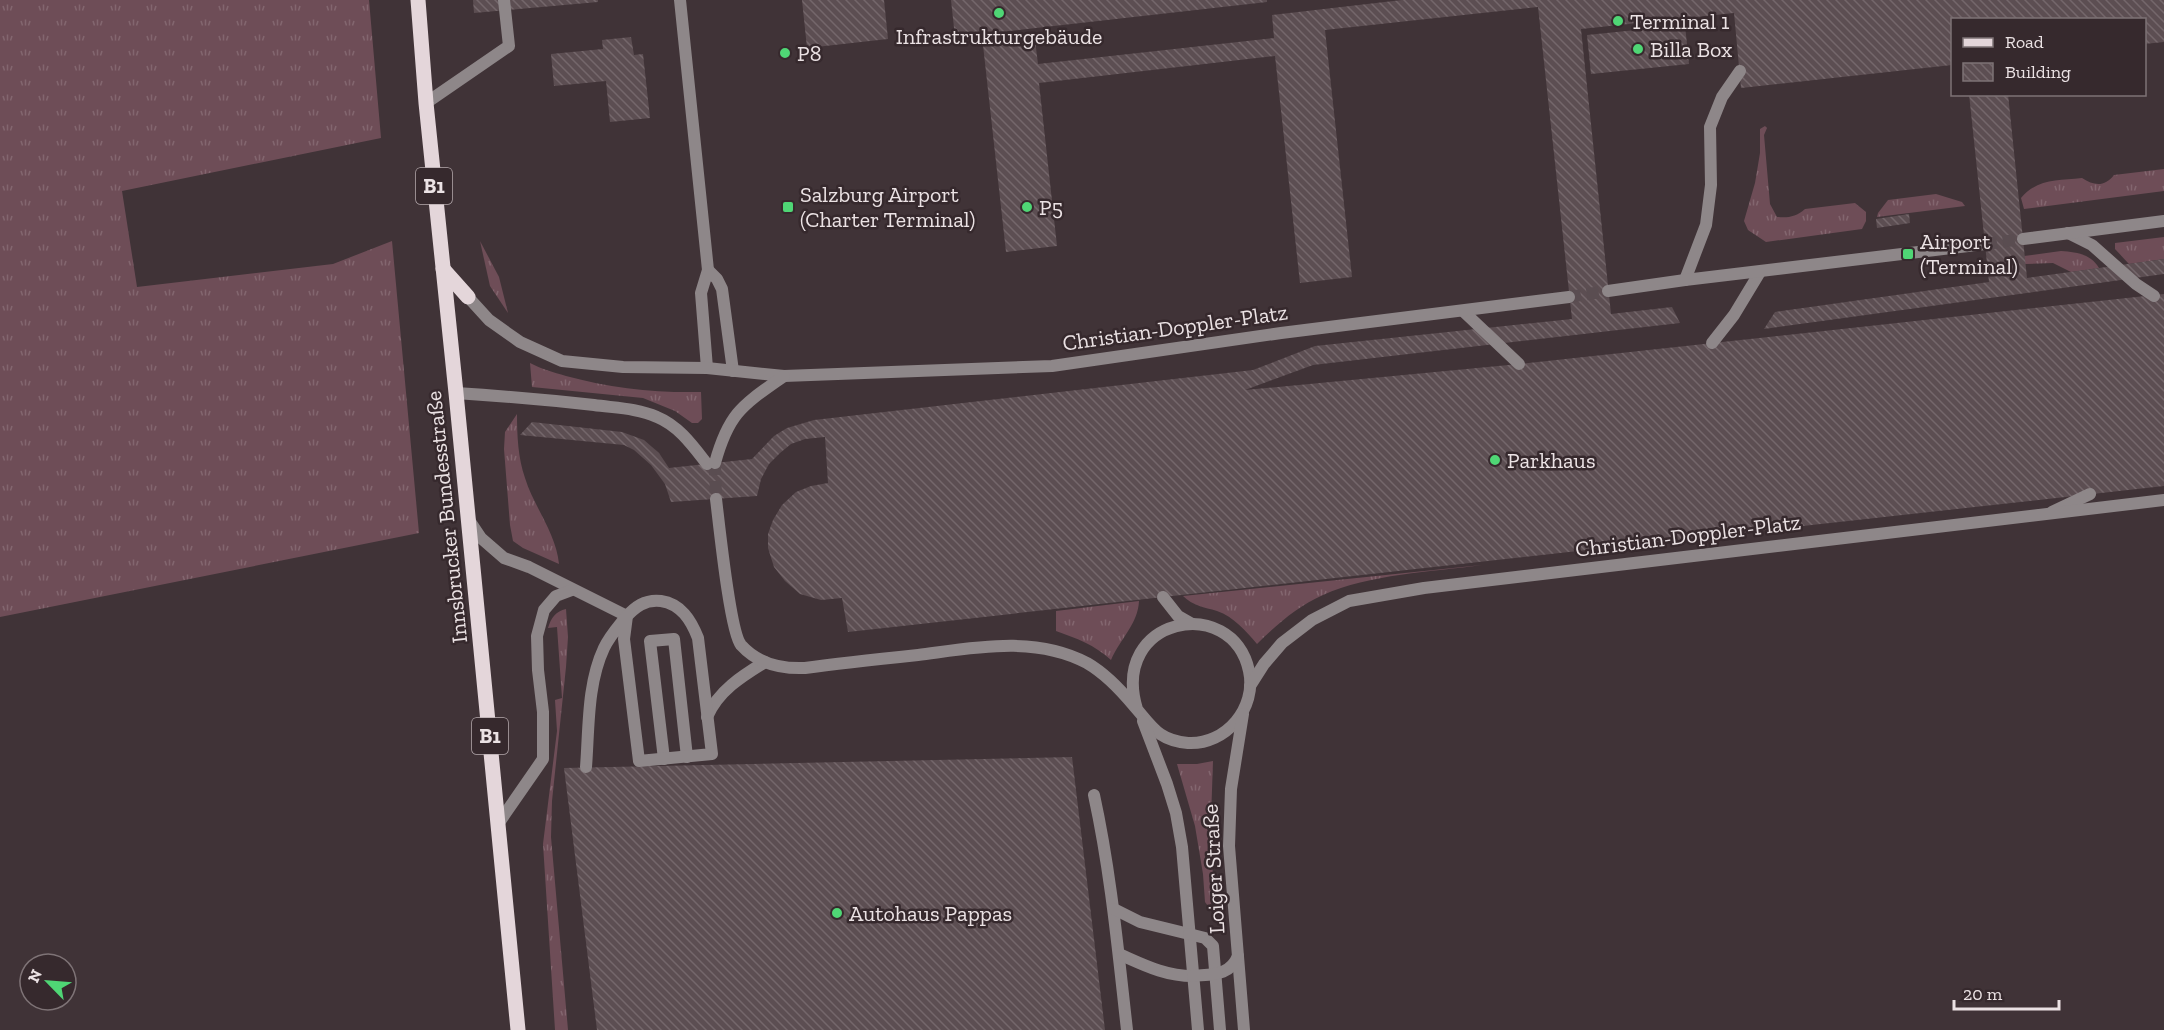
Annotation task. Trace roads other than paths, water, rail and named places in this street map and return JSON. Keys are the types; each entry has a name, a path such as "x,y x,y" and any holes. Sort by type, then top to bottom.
{"main road":[{"name":"Innsbrucker Bundesstraße","path":"418,0 426,103 518,1030"},
{"path":"443,269 468,297"}],"street":[{"path":"426,103 509,46 504,0"},
{"path":"680,0 708,270 701,293 707,368"},
{"path":"1685,280 1706,225 1711,185 1710,127 1722,97 1740,71"},
{"path":"2023,239 2164,221"},
{"path":"2068,233 2092,245 2136,284 2154,296"},
{"path":"1608,291 1985,244"},
{"path":"708,270 717,279 722,289 733,371"},
{"path":"1712,343 1734,315 1760,272"},
{"name":"Christian-Doppler-Platz","path":"468,297 489,320 520,342 562,361 623,367 707,368 784,376 1052,366 1281,333 1569,297"},
{"path":"1463,310 1519,364"},
{"path":"456,393 572,402 643,412 659,417 675,428 711,463 727,428 738,412 784,376"},
{"path":"2048,513 2090,494"},
{"name":"Christian-Doppler-Platz","path":"716,499 730,604 740,644 765,662 786,668 805,668 1000,645 1043,648 1073,656 1102,673 1115,684 1139,713 1158,733 1190,743 1212,739 1221,734 1238,719 1244,710 1249,698 1250,686 1249,670 1243,655 1222,632 1208,626 1177,625 1163,630 1150,639 1134,664 1131,679 1139,713"},
{"name":"Christian-Doppler-Platz","path":"1250,686 1264,664 1282,643 1312,620 1349,601 1435,586 2164,500"},
{"path":"468,519 481,538 504,558 529,567 627,616"},
{"path":"498,824 543,759 543,712 537,636 544,610 555,596 572,590"},
{"path":"1163,597 1178,616 1192,624"},
{"path":"586,767 593,691 598,664 611,636 627,616 641,604 651,601 673,605 692,622 698,638 712,754 639,761 624,639 627,616"},
{"path":"664,759 650,641 674,639 687,756"},
{"path":"707,718 712,705 723,693 744,674 765,662"},
{"name":"Loiger Straße","path":"1244,710 1231,789 1229,846 1244,1030"},
{"name":"Loiger Straße","path":"1139,713 1176,813 1182,847 1198,1030"},
{"path":"1095,795 1104,838 1114,909 1127,1030"},
{"path":"1114,909 1140,922 1189,934"},
{"name":"Loiger Straße","path":"1189,934 1210,940 1213,946 1220,1030"},
{"path":"1119,954 1158,972 1175,976 1215,974"},
{"name":"Loiger Straße","path":"1215,974 1231,968 1238,955"}],"tunnel":[{"path":"1985,244 2023,239"},
{"path":"1569,297 1608,291"},
{"path":"715,463 716,499"}],"place":[{"name":"Infrastrukturgebäude","path":"999,13"},
{"name":"Terminal 1","path":"1618,21"},
{"name":"Billa Box","path":"1638,49"},
{"name":"P8","path":"785,53"},
{"name":"Salzburg Airport (Charter Terminal)","path":"788,207"},
{"name":"P5","path":"1027,207"},
{"name":"Airport (Terminal)","path":"1908,254"},
{"name":"Parkhaus","path":"1495,460"},
{"name":"Autohaus Pappas","path":"837,913"}]}
